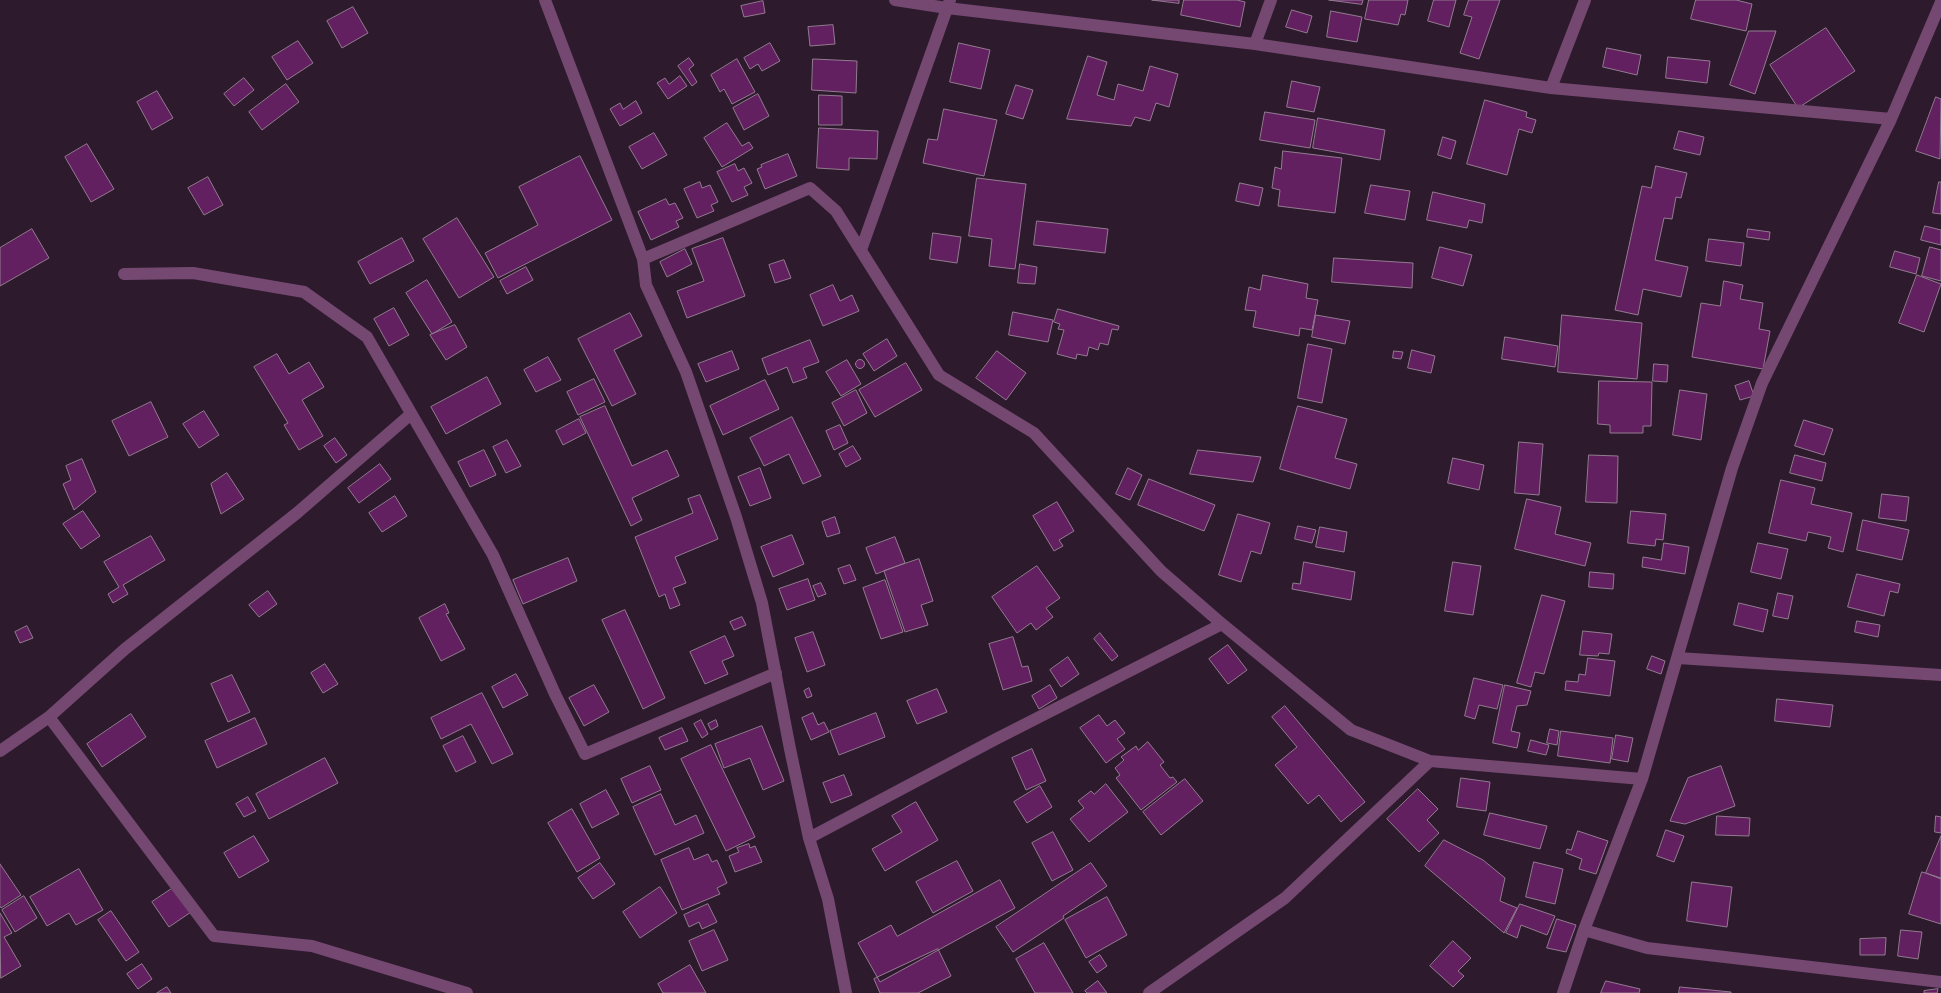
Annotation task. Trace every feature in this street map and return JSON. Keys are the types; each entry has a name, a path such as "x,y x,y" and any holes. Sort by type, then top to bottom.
{"street":[{"path":"545,0 644,259 646,284 686,372 736,517 762,603 809,838 828,899 846,993"},
{"path":"895,0 948,4 1255,44 1551,88 1891,119"},
{"path":"1255,44 1271,0"},
{"path":"1551,88 1585,0"},
{"path":"1563,993 1584,930 1642,779 1732,468 1762,383 1891,119 1941,2"},
{"path":"861,250 948,4"},
{"path":"644,259 810,188 836,211 939,375 1034,433 1161,571 1222,624 1352,730 1430,761 1642,779"},
{"path":"124,274 192,273 304,292 367,337 493,555 555,694 585,754 776,673"},
{"path":"0,751 48,717 125,649 298,513 411,414"},
{"path":"809,838 996,739 1222,624"},
{"path":"1678,658 1941,675"},
{"path":"48,717 214,936 312,946 467,993"},
{"path":"1150,993 1285,898 1430,761"},
{"path":"1584,930 1647,948 1941,982"}],"building":[{"path":"1152,0 1179,0 1179,3"},
{"path":"1184,0 1237,0 1245,2 1240,27 1181,15"},
{"path":"1329,0 1363,0 1362,4"},
{"path":"1369,0 1408,0 1405,15 1401,14 1398,25 1365,19"},
{"path":"1434,0 1456,0 1449,27 1428,21"},
{"path":"1469,0 1500,0 1479,59 1460,53 1472,17 1464,15"},
{"path":"1696,0 1736,0 1752,4 1746,31 1691,19"},
{"path":"763,1 765,13 744,17 741,6"},
{"path":"353,7 368,33 342,48 327,21"},
{"path":"1292,10 1312,16 1307,33 1286,27"},
{"path":"1331,11 1362,17 1357,42 1327,37"},
{"path":"833,25 835,44 810,46 808,27"},
{"path":"1826,28 1855,71 1798,108 1770,65"},
{"path":"1749,31 1776,31 1755,94 1730,85"},
{"path":"298,41 313,63 287,80 272,57"},
{"path":"770,43 780,61 762,71 758,64 750,69 744,58"},
{"path":"959,43 990,50 981,89 950,82"},
{"path":"1607,48 1641,55 1637,75 1603,67"},
{"path":"1088,56 1107,62 1097,95 1114,100 1118,84 1143,91 1150,66 1178,74 1169,107 1156,103 1150,121 1135,117 1131,126 1067,119"},
{"path":"1668,57 1710,61 1707,83 1666,78"},
{"path":"689,58 694,65 689,69 697,82 692,86 678,66"},
{"path":"737,59 755,92 732,104 724,89 720,92 711,75"},
{"path":"813,59 857,61 856,93 812,90"},
{"path":"680,76 687,86 668,99 657,83 665,78 669,84"},
{"path":"244,78 254,90 234,106 224,94"},
{"path":"1292,81 1320,87 1314,112 1287,107"},
{"path":"286,84 299,102 262,130 249,112"},
{"path":"1016,85 1033,90 1023,119 1006,114"},
{"path":"157,91 173,118 152,130 137,102"},
{"path":"758,94 769,116 744,130 733,108"},
{"path":"819,95 842,96 842,125 819,125"},
{"path":"1936,97 1941,99 1940,159 1916,151"},
{"path":"1485,100 1527,112 1526,117 1536,120 1532,133 1519,129 1507,175 1467,164"},
{"path":"636,101 642,113 620,126 610,109 620,103 623,109"},
{"path":"944,109 997,120 984,176 923,163 928,139 937,140"},
{"path":"1265,112 1315,120 1310,148 1260,140"},
{"path":"1318,118 1385,130 1380,160 1313,148"},
{"path":"727,123 742,146 749,142 753,148 722,167 704,138"},
{"path":"819,128 878,131 877,159 849,158 849,170 817,168"},
{"path":"1679,131 1704,137 1700,155 1674,149"},
{"path":"654,133 667,155 642,169 629,147"},
{"path":"1443,137 1456,141 1451,159 1438,155"},
{"path":"87,144 114,189 91,202 65,157"},
{"path":"1283,151 1342,158 1335,213 1278,206 1280,190 1272,188 1275,167 1281,169"},
{"path":"788,154 797,176 765,189 757,169 762,167 761,165"},
{"path":"580,156 612,220 498,278 485,253 538,225 519,187"},
{"path":"735,164 738,171 744,168 752,183 744,187 748,195 732,202 717,172"},
{"path":"1656,166 1687,173 1681,198 1676,197 1672,219 1664,218 1655,260 1688,267 1681,297 1643,289 1638,315 1615,310 1642,186 1651,188"},
{"path":"208,177 223,205 204,215 188,188"},
{"path":"977,178 1026,184 1015,269 989,266 992,239 969,236"},
{"path":"700,182 702,188 710,185 718,202 711,205 714,211 697,218 684,189"},
{"path":"1939,182 1941,182 1941,214 1933,213"},
{"path":"1240,183 1263,188 1259,206 1236,201"},
{"path":"1371,185 1410,191 1405,220 1365,213"},
{"path":"1433,192 1485,204 1482,223 1469,220 1467,228 1427,220"},
{"path":"666,199 669,205 675,203 683,218 676,221 679,227 651,240 638,212"},
{"path":"457,218 494,277 459,298 423,239"},
{"path":"1037,221 1108,229 1105,253 1034,245"},
{"path":"1925,226 1941,230 1941,245 1921,240"},
{"path":"32,229 49,258 0,286 0,248"},
{"path":"1748,229 1770,232 1769,240 1747,237"},
{"path":"933,233 961,237 957,263 930,259"},
{"path":"402,238 414,261 370,284 358,262"},
{"path":"723,238 745,296 687,318 677,291 704,281 692,249"},
{"path":"1709,239 1744,243 1741,266 1706,261"},
{"path":"1440,247 1472,255 1463,286 1432,278"},
{"path":"1930,247 1941,250 1941,281 1922,276"},
{"path":"685,249 692,264 667,277 660,262"},
{"path":"1895,251 1920,258 1916,274 1890,267"},
{"path":"1334,258 1413,263 1412,288 1332,282"},
{"path":"784,260 791,278 775,283 769,265"},
{"path":"1020,264 1037,267 1035,284 1018,283"},
{"path":"526,267 533,280 507,294 500,281"},
{"path":"1263,275 1308,284 1306,298 1318,300 1312,330 1300,328 1299,336 1253,327 1256,311 1245,310 1249,287 1260,290"},
{"path":"1917,275 1941,284 1924,332 1899,323"},
{"path":"427,280 452,322 432,334 406,293"},
{"path":"1724,281 1743,285 1740,299 1763,303 1759,329 1770,331 1763,369 1692,357 1701,303 1720,306"},
{"path":"833,285 840,301 852,295 859,311 823,326 810,295"},
{"path":"394,308 409,335 389,346 374,319"},
{"path":"1058,309 1119,326 1118,330 1112,329 1108,345 1100,343 1098,350 1089,347 1087,356 1077,354 1076,359 1057,354 1064,330 1058,329 1060,324 1054,322"},
{"path":"1013,312 1053,320 1048,342 1009,335"},
{"path":"630,313 642,336 614,350 636,394 612,406 578,339"},
{"path":"1316,315 1350,321 1345,344 1312,337"},
{"path":"1562,315 1642,323 1637,379 1558,372"},
{"path":"455,325 467,347 446,360 430,335"},
{"path":"1505,337 1558,346 1555,367 1502,359"},
{"path":"887,339 897,356 874,371 863,354"},
{"path":"810,340 819,362 803,368 807,378 793,383 787,367 768,375 762,359"},
{"path":"1308,344 1332,349 1322,403 1298,398"},
{"path":"1412,350 1435,356 1431,373 1408,368"},
{"path":"732,351 739,369 706,382 698,364"},
{"path":"997,351 1026,373 1006,400 976,378"},
{"path":"1394,351 1403,352 1401,359 1393,358"},
{"path":"277,354 289,374 309,362 324,387 302,400 323,436 299,450 284,425 288,423 254,367"},
{"path":"548,357 561,380 536,392 524,370"},
{"path":"860,359 865,364 860,369 855,364"},
{"path":"847,360 861,384 841,396 826,372"},
{"path":"906,363 922,390 875,417 859,390"},
{"path":"1654,364 1668,365 1667,382 1653,381"},
{"path":"487,377 501,404 446,434 431,407"},
{"path":"594,379 605,402 578,415 567,392"},
{"path":"765,380 779,409 723,435 710,406"},
{"path":"1599,381 1652,382 1651,426 1643,426 1643,433 1610,433 1610,425 1598,424"},
{"path":"1749,381 1754,396 1740,400 1735,386"},
{"path":"856,390 867,413 844,426 832,403"},
{"path":"1680,390 1707,394 1701,440 1673,435"},
{"path":"151,402 168,437 129,456 112,421"},
{"path":"605,406 632,466 667,450 679,476 632,498 642,520 631,526 580,417"},
{"path":"1298,406 1347,419 1335,458 1357,464 1350,489 1280,469"},
{"path":"204,411 219,435 199,448 183,424"},
{"path":"792,417 821,476 803,484 789,454 764,466 750,438"},
{"path":"579,419 586,433 563,445 556,431"},
{"path":"1804,420 1833,429 1824,455 1795,446"},
{"path":"840,425 848,443 834,450 826,431"},
{"path":"335,438 347,455 336,463 324,446"},
{"path":"507,440 521,466 506,473 493,447"},
{"path":"1519,442 1543,444 1539,495 1515,493"},
{"path":"853,446 861,459 846,467 839,454"},
{"path":"484,450 496,475 470,487 458,462"},
{"path":"1198,450 1261,457 1253,482 1190,474"},
{"path":"1589,455 1618,456 1617,503 1586,502"},
{"path":"1795,455 1826,463 1822,481 1790,473"},
{"path":"1453,458 1484,465 1479,490 1448,483"},
{"path":"82,459 96,492 74,510 63,484 71,480 66,466"},
{"path":"380,464 391,479 359,503 348,488"},
{"path":"760,468 771,498 750,506 738,477"},
{"path":"1128,468 1142,475 1130,500 1116,494"},
{"path":"227,473 244,499 221,514 211,484"},
{"path":"1149,479 1215,505 1204,531 1138,505"},
{"path":"1781,480 1815,488 1811,504 1852,513 1843,552 1828,548 1831,537 1808,532 1806,541 1769,533"},
{"path":"1882,494 1909,497 1906,521 1879,518"},
{"path":"700,495 718,539 675,557 686,583 673,588 680,605 670,609 665,594 659,597 635,537 693,513 688,499"},
{"path":"395,496 407,516 382,532 369,513"},
{"path":"1527,499 1561,507 1555,534 1591,543 1585,566 1515,549"},
{"path":"1057,502 1074,531 1059,540 1063,546 1054,551 1033,516"},
{"path":"83,511 100,536 81,549 63,524"},
{"path":"1631,511 1666,514 1663,540 1656,539 1655,546 1628,543"},
{"path":"1238,514 1270,523 1261,554 1251,551 1241,582 1219,575"},
{"path":"835,517 840,533 827,537 822,522"},
{"path":"1863,520 1909,530 1902,560 1857,550"},
{"path":"1298,526 1316,530 1312,543 1295,539"},
{"path":"1320,527 1347,532 1344,552 1316,547"},
{"path":"792,535 804,564 773,577 761,547"},
{"path":"151,536 165,560 123,585 128,594 113,603 108,594 119,587 104,562"},
{"path":"895,537 905,563 876,574 866,548"},
{"path":"1664,543 1689,547 1685,574 1642,567 1643,557 1661,560"},
{"path":"1758,543 1788,549 1781,579 1751,572"},
{"path":"568,558 577,581 523,604 513,580"},
{"path":"919,559 933,601 921,605 928,625 905,632 884,571"},
{"path":"1304,562 1355,572 1351,600 1292,589 1293,583 1300,584"},
{"path":"1453,562 1481,566 1473,615 1445,611"},
{"path":"850,565 856,580 844,584 838,569"},
{"path":"1037,566 1060,598 1046,608 1053,617 1036,630 1031,623 1017,633 992,597"},
{"path":"1590,572 1614,574 1613,589 1589,587"},
{"path":"1857,574 1900,584 1898,593 1890,591 1884,616 1848,607"},
{"path":"808,579 815,600 787,610 779,589"},
{"path":"885,580 903,632 881,639 863,588"},
{"path":"821,583 826,594 818,597 813,586"},
{"path":"268,591 277,604 259,617 249,605"},
{"path":"1778,593 1793,596 1788,619 1773,616"},
{"path":"1542,595 1565,601 1544,674 1535,672 1531,687 1517,683"},
{"path":"1739,603 1768,610 1763,632 1734,625"},
{"path":"445,604 449,613 446,614 465,649 441,661 419,618"},
{"path":"625,610 665,698 643,709 602,620"},
{"path":"742,617 746,625 734,630 730,622"},
{"path":"1857,621 1880,625 1878,637 1855,632"},
{"path":"27,626 33,638 20,643 15,632"},
{"path":"1583,631 1612,634 1609,654 1599,653 1598,656 1580,655"},
{"path":"813,632 825,665 807,672 795,638"},
{"path":"1100,633 1118,656 1112,661 1094,639"},
{"path":"725,636 734,656 722,661 728,674 705,684 690,652"},
{"path":"1013,637 1022,667 1028,666 1032,681 1003,690 989,644"},
{"path":"1228,645 1247,670 1228,684 1209,659"},
{"path":"1652,656 1665,661 1661,674 1647,669"},
{"path":"1068,657 1079,674 1061,687 1050,670"},
{"path":"1588,658 1615,661 1610,696 1565,690 1566,681 1578,682 1579,674 1585,675"},
{"path":"325,664 338,684 323,693 311,673"},
{"path":"516,674 528,695 503,708 492,687"},
{"path":"232,675 250,712 228,722 211,684"},
{"path":"1474,678 1503,685 1497,709 1479,705 1475,719 1465,716"},
{"path":"594,685 609,712 584,726 569,698"},
{"path":"1050,685 1057,698 1039,709 1032,696"},
{"path":"1505,685 1531,691 1527,705 1517,706 1511,731 1520,733 1517,748 1493,743"},
{"path":"809,688 812,696 807,698 804,691"},
{"path":"937,689 947,712 917,724 907,701"},
{"path":"482,693 513,754 492,764 471,724 441,739 431,718"},
{"path":"1777,699 1833,705 1830,727 1775,721"},
{"path":"1285,706 1365,802 1341,822 1319,795 1308,804 1275,765 1297,747 1272,717"},
{"path":"813,713 818,725 824,722 829,732 811,740 802,718"},
{"path":"876,713 885,737 839,755 830,731"},
{"path":"131,714 146,737 102,767 87,744"},
{"path":"1099,715 1107,726 1115,720 1125,733 1117,739 1125,749 1106,763 1080,728"},
{"path":"255,718 267,744 217,768 205,741"},
{"path":"701,720 708,734 702,738 694,724"},
{"path":"716,720 718,726 711,730 708,724"},
{"path":"762,726 784,781 763,790 750,758 724,768 715,744"},
{"path":"682,728 688,741 665,750 659,738"},
{"path":"1550,729 1559,731 1557,745 1547,743"},
{"path":"1561,731 1613,738 1610,763 1558,756"},
{"path":"1616,735 1633,738 1628,762 1612,759"},
{"path":"463,736 476,762 456,772 443,746"},
{"path":"1531,740 1549,745 1546,755 1528,751"},
{"path":"1148,742 1164,762 1160,765 1170,778 1173,777 1177,782 1141,810 1116,778 1120,775 1115,768 1124,760 1121,757 1136,746 1138,750"},
{"path":"711,745 755,837 726,851 681,759"},
{"path":"1032,749 1046,781 1026,790 1012,758"},
{"path":"325,758 338,783 269,819 256,794"},
{"path":"650,766 661,790 632,803 621,779"},
{"path":"1721,766 1735,806 1685,824 1670,821 1688,778"},
{"path":"844,775 852,795 831,803 823,783"},
{"path":"1461,778 1490,782 1486,811 1457,807"},
{"path":"1185,779 1203,801 1161,835 1143,812"},
{"path":"1106,784 1128,812 1089,842 1070,819 1084,808 1078,801 1091,791 1094,794"},
{"path":"1040,786 1052,807 1027,823 1014,802"},
{"path":"1418,789 1438,809 1427,820 1439,833 1419,852 1387,819"},
{"path":"606,790 619,814 592,828 580,804"},
{"path":"661,794 675,825 696,815 704,833 655,855 633,807"},
{"path":"248,797 256,811 244,817 236,804"},
{"path":"916,802 938,840 885,871 872,849 902,832 892,816"},
{"path":"572,809 600,858 577,872 548,823"},
{"path":"1490,813 1547,826 1540,849 1484,835"},
{"path":"1717,816 1750,818 1749,836 1716,835"},
{"path":"1936,816 1941,817 1941,833 1935,832"},
{"path":"1666,830 1684,836 1674,862 1657,856"},
{"path":"1578,831 1608,841 1596,874 1579,869 1582,859 1566,853 1567,849 1571,850"},
{"path":"1053,832 1073,870 1052,881 1032,843"},
{"path":"254,836 269,861 239,878 224,853"},
{"path":"1941,836 1941,879 1926,873"},
{"path":"1444,840 1483,860 1505,878 1500,901 1517,908 1504,933 1425,866"},
{"path":"749,844 750,848 755,846 762,862 735,872 729,856 739,852 737,848"},
{"path":"689,848 694,860 708,854 712,862 717,860 727,883 717,888 720,894 682,910 661,860"},
{"path":"957,861 973,891 933,913 916,882"},
{"path":"1534,862 1563,869 1555,904 1526,897"},
{"path":"600,863 615,884 593,899 578,878"},
{"path":"1091,863 1107,886 1013,952 996,927"},
{"path":"0,864 21,895 1,908 0,906"},
{"path":"79,869 103,910 76,925 69,913 47,926 30,897"},
{"path":"1922,872 1941,878 1941,924 1909,914"},
{"path":"1000,880 1015,908 880,982 858,943 891,925 897,936"},
{"path":"1692,882 1732,887 1727,927 1687,921"},
{"path":"660,887 677,913 640,938 623,912"},
{"path":"173,888 191,912 169,927 152,902"},
{"path":"24,896 37,918 15,932 2,910"},
{"path":"1107,897 1127,935 1086,958 1065,920"},
{"path":"708,904 717,922 702,929 699,922 689,927 684,915"},
{"path":"1520,904 1555,916 1547,935 1521,925 1517,938 1506,933"},
{"path":"111,911 139,952 126,961 98,920"},
{"path":"0,913 12,933 4,937 21,966 1,978"},
{"path":"1557,919 1576,925 1566,952 1547,948"},
{"path":"714,930 728,960 702,971 689,941"},
{"path":"1901,930 1922,932 1918,959 1898,956"},
{"path":"1886,938 1885,955 1860,955 1860,939"},
{"path":"1453,941 1471,958 1458,971 1464,976 1453,987 1430,966"},
{"path":"1044,943 1073,993 1035,993 1016,959"},
{"path":"938,949 951,976 918,993 880,993 874,979"},
{"path":"1100,955 1107,966 1097,973 1089,962"},
{"path":"142,964 152,979 138,989 127,974"},
{"path":"690,965 706,993 663,993 658,984"},
{"path":"1098,981 1107,993 1087,993 1085,991"},
{"path":"1606,981 1640,989 1639,993 1601,993"},
{"path":"167,987 171,993 157,993"},
{"path":"1680,987 1731,992 1731,993 1679,993"},
{"path":"1938,989 1937,993 1924,993 1924,991"}]}
